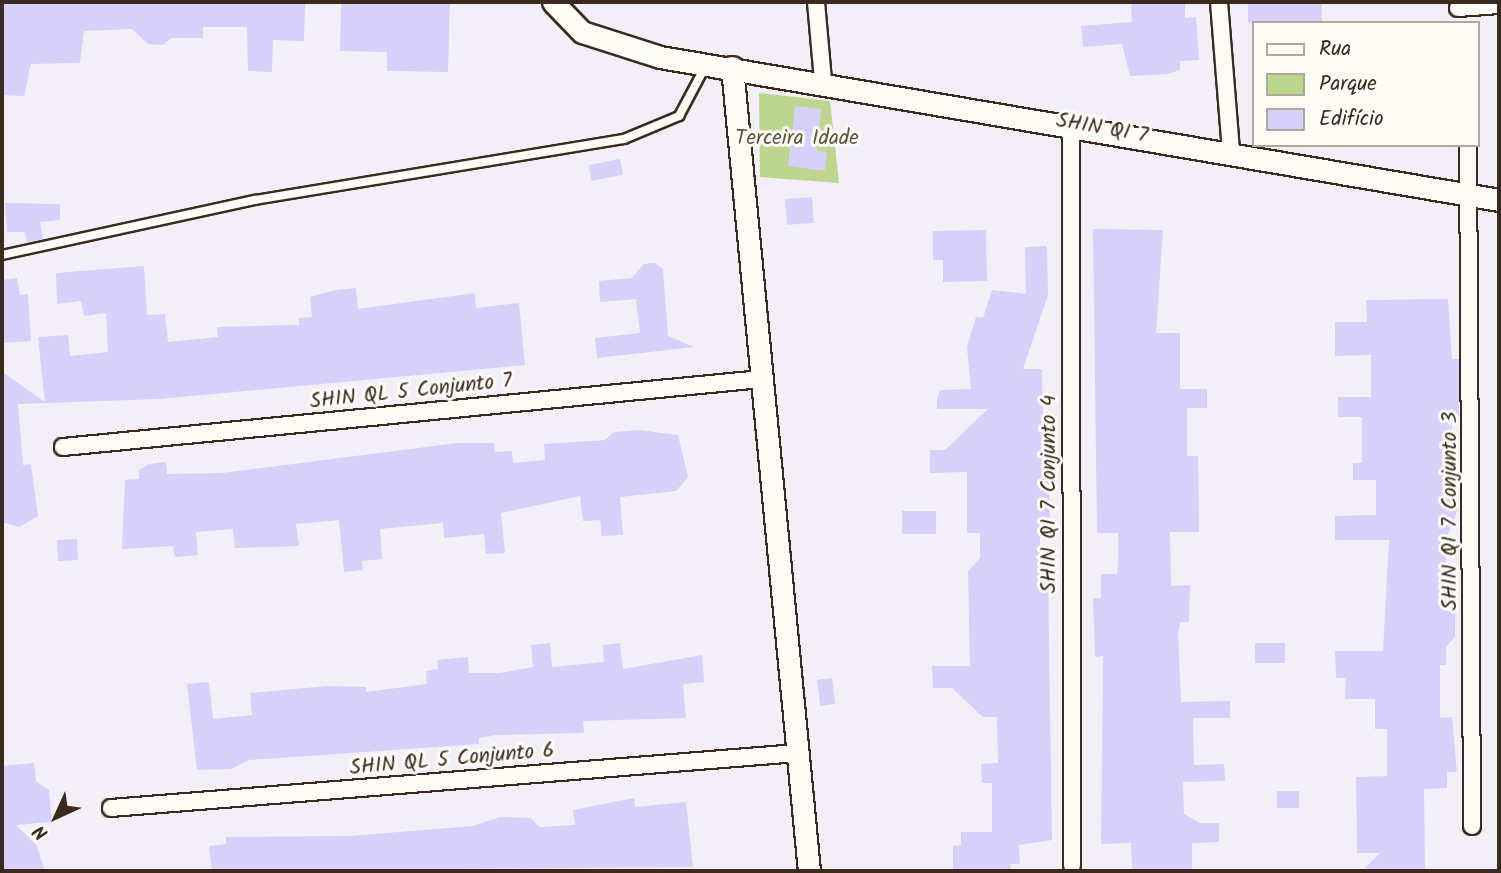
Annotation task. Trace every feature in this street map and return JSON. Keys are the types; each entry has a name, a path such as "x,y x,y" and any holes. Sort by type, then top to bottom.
{"street":[{"name":"SHIN QI 7","path":"553,2 570,23 599,41 707,64 823,81 1231,151 1499,200"},
{"path":"816,2 823,81"},
{"path":"1219,2 1231,151"},
{"path":"1458,11 1499,5"},
{"path":"732,67 809,871"},
{"name":"SHIN QI 7 Conjunto 4","path":"1071,124 1072,864"},
{"path":"1468,147 1472,196"},
{"name":"SHIN QI 7 Conjunto 3","path":"1472,196 1472,827"},
{"name":"SHIN QL 5 Conjunto 7","path":"63,447 762,379"},
{"name":"SHIN QL 5 Conjunto 6","path":"111,808 797,753"}],"lane":[{"path":"2,255 255,200 624,139 679,116 707,64"}],"green space":[{"name":"Terceira Idade","path":"759,93 830,101 839,183 760,177"}],"building":[{"path":"3,2 305,2 304,41 273,40 272,72 248,71 247,27 203,27 203,38 171,38 163,45 148,44 132,29 84,31 80,63 31,64 24,96 2,95"},
{"path":"341,2 450,2 448,72 387,71 387,52 340,51"},
{"path":"1131,2 1185,2 1185,18 1196,17 1199,60 1180,61 1180,70 1167,74 1130,76 1122,44 1083,47 1081,26 1132,22"},
{"path":"1248,2 1322,2 1322,21 1248,23"},
{"path":"795,106 821,109 817,151 827,152 825,171 788,166"},
{"path":"620,159 623,175 592,181 589,165"},
{"path":"812,197 814,223 787,225 785,199"},
{"path":"5,203 60,204 60,220 40,222 43,239 27,242 25,232 7,232"},
{"path":"1093,229 1163,230 1156,333 1180,333 1180,389 1207,389 1207,408 1187,408 1187,456 1198,456 1199,532 1170,532 1171,586 1190,585 1189,622 1180,622 1178,633 1181,702 1230,701 1230,718 1193,718 1194,765 1224,764 1225,781 1183,782 1184,814 1200,823 1219,823 1219,842 1192,843 1192,871 1132,871 1131,843 1101,844 1103,656 1095,657 1093,598 1101,598 1101,574 1117,574 1118,533 1097,533"},
{"path":"986,230 987,281 943,282 943,260 933,260 933,231"},
{"path":"1047,246 1048,295 1023,369 1042,369 1044,477 1049,477 1050,529 1040,529 1040,573 1048,572 1052,840 1019,845 1020,864 1011,864 1010,871 953,871 953,846 961,845 961,832 992,832 992,783 982,783 981,764 998,763 997,717 983,717 952,688 933,688 932,666 970,666 968,571 980,558 980,533 967,533 967,472 930,473 930,450 945,450 988,409 937,409 937,400 940,390 971,389 967,347 976,317 983,318 992,290 1026,294 1025,247"},
{"path":"655,263 663,269 668,336 694,347 597,358 595,338 640,333 636,299 600,302 599,281 632,278 644,264"},
{"path":"144,266 147,315 165,314 168,342 218,337 217,327 299,325 299,318 312,317 310,297 336,290 356,288 358,309 475,293 476,308 519,303 525,365 159,399 18,404 23,465 31,464 38,516 19,527 2,522 2,372 45,402 38,337 68,335 70,356 108,352 106,313 84,316 81,301 57,304 56,273"},
{"path":"17,278 20,295 28,294 31,341 2,343 2,280"},
{"path":"1448,299 1452,359 1459,359 1459,417 1451,417 1458,509 1446,539 1447,611 1455,611 1455,637 1446,647 1446,665 1440,665 1440,718 1452,717 1457,772 1447,772 1447,788 1424,789 1425,871 1362,871 1380,853 1357,853 1356,777 1387,776 1387,729 1375,729 1375,699 1345,699 1346,678 1336,678 1335,651 1383,651 1389,540 1335,540 1335,516 1376,515 1376,480 1353,480 1353,463 1362,463 1362,417 1338,417 1338,397 1371,397 1371,355 1335,356 1335,322 1367,322 1366,300"},
{"path":"639,430 678,435 688,477 676,491 620,497 623,535 602,536 600,520 583,521 580,496 501,513 505,553 486,554 484,534 444,538 443,523 380,529 382,559 362,561 363,570 344,572 339,520 296,524 299,546 235,548 233,529 196,532 198,555 175,557 173,546 122,549 125,480 139,479 139,470 149,464 166,462 167,474 222,473 457,443 494,443 495,452 512,451 513,463 545,460 544,444 605,440 614,432"},
{"path":"902,511 936,511 936,534 902,534"},
{"path":"77,539 78,560 58,561 57,540"},
{"path":"550,643 552,667 604,662 603,645 620,643 623,669 702,655 704,682 683,684 686,718 583,721 584,733 496,735 479,738 479,744 249,760 231,769 197,770 187,684 209,682 213,719 252,715 250,693 327,686 366,687 366,692 427,684 426,671 438,669 437,660 468,657 469,673 500,673 533,667 531,645"},
{"path":"1255,643 1285,643 1285,663 1255,663"},
{"path":"832,678 835,704 820,706 817,680"},
{"path":"34,763 36,782 49,790 52,822 16,825 37,846 45,871 2,871 2,766"},
{"path":"1277,791 1299,791 1299,808 1277,808"},
{"path":"634,798 635,807 686,802 693,867 212,871 209,846 226,844 226,837 349,836 473,826 500,817 531,818 539,827 575,825 573,810"}]}
